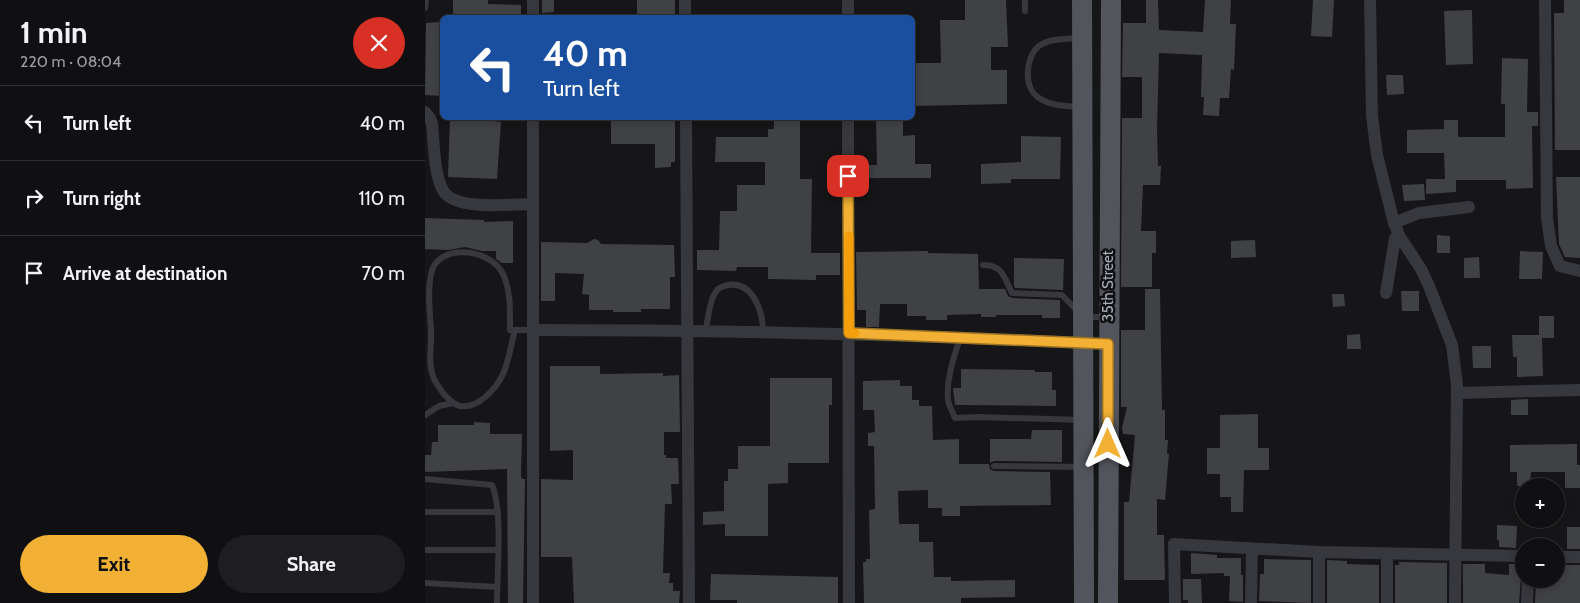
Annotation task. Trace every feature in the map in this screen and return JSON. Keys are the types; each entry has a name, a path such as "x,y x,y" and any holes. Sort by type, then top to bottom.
{"main road":[{"name":"35th Street","path":"1081,0 1084,603"},
{"name":"35th Street","path":"1108,603 1111,0"}],"street":[{"path":"533,0 533,15"},
{"path":"685,0 685,15"},
{"path":"848,0 848,15"},
{"path":"1369,0 1372,116 1377,155 1394,223 1400,237 1421,269 1452,345 1457,392 1455,603"},
{"path":"1545,0 1547,218 1551,246 1560,266 1580,271"},
{"path":"425,112 433,124 438,176 443,191 450,199 463,204 532,204"},
{"path":"533,120 533,603"},
{"path":"686,120 689,603"},
{"path":"848,120 849,603"},
{"path":"1394,223 1419,213 1469,207"},
{"path":"1386,293 1395,238"},
{"path":"532,330 706,330 849,333 1108,344"},
{"path":"1457,392 1580,390"},
{"path":"1175,603 1174,544 1319,552 1515,556"},
{"path":"1251,603 1252,549"},
{"path":"1319,552 1319,603"},
{"path":"1387,554 1387,603"},
{"path":"1565,557 1580,558"},
{"path":"1527,603 1528,588"}],"lane":[{"path":"425,8 426,0"},
{"path":"1025,0 1025,10"},
{"path":"1082,38 1057,40 1040,45 1032,54 1028,72 1031,88 1036,97 1057,105 1082,107"},
{"path":"515,330 503,374 487,396 470,405 461,406 453,403 441,391 433,378 429,359 431,334 429,285 432,269 437,261 448,255 462,252 478,253 494,262 503,273 509,294 510,330 515,330 532,330"},
{"path":"983,265 993,265 1001,270 1012,293 1062,295 1083,317 1108,317"},
{"path":"706,330 711,302 716,290 732,284 749,292 756,302 761,311 763,331"},
{"path":"960,338 952,362 949,380 948,401 955,418 1083,420"},
{"path":"425,415 439,406 453,403"},
{"path":"994,466 1083,468"},
{"path":"425,479 492,485 497,512 497,603"},
{"path":"425,512 497,512"},
{"path":"425,550 497,550"},
{"path":"425,583 497,587"}],"building":[{"path":"453,0 488,0 488,4 521,5 521,15 453,15"},
{"path":"542,0 554,0 554,12 542,13"},
{"path":"637,0 675,0 675,15 637,15"},
{"path":"965,0 1006,0 1008,47 991,47 991,70 1007,70 1007,104 915,106 915,63 941,63 940,20 965,20"},
{"path":"1146,0 1158,0 1159,30 1203,32 1205,0 1231,0 1230,24 1236,24 1234,70 1231,69 1229,98 1220,98 1219,116 1203,115 1204,97 1201,97 1202,55 1159,53 1157,129 1158,166 1161,166 1160,185 1143,185 1141,231 1156,231 1156,253 1152,253 1152,287 1121,287 1122,118 1142,118 1142,77 1122,77 1123,23 1146,23"},
{"path":"1313,0 1334,0 1332,37 1311,36"},
{"path":"1564,0 1580,0 1580,150 1555,150 1554,13 1564,13"},
{"path":"1472,10 1473,64 1446,65 1444,11"},
{"path":"440,22 440,96 425,95 426,23"},
{"path":"1502,58 1528,59 1527,112 1538,112 1538,126 1532,126 1533,188 1506,189 1506,180 1456,180 1456,192 1426,194 1426,179 1445,179 1444,153 1407,153 1407,130 1444,129 1444,120 1458,120 1458,137 1505,137 1505,104 1501,104"},
{"path":"1386,75 1403,75 1404,94 1387,95"},
{"path":"450,120 493,120 501,122 497,179 448,177"},
{"path":"611,120 675,120 675,162 671,162 671,167 655,168 655,144 611,144"},
{"path":"774,120 800,120 800,179 812,179 811,253 840,253 840,275 816,275 816,280 768,279 768,267 737,267 736,271 697,270 697,250 719,250 720,211 737,211 737,185 765,185 765,162 715,162 716,137 768,137 768,129 774,129"},
{"path":"876,120 903,120 903,136 915,135 915,164 931,164 931,178 868,178 868,165 877,165"},
{"path":"1021,136 1061,137 1060,179 1011,179 1011,183 981,184 981,164 1021,162"},
{"path":"1556,177 1580,177 1580,258 1565,257 1559,244"},
{"path":"1424,184 1425,200 1404,201 1402,185"},
{"path":"425,218 484,220 484,222 513,221 513,263 502,263 496,259 496,251 482,251 465,247 448,250 425,249"},
{"path":"1437,235 1450,236 1450,253 1437,253"},
{"path":"594,239 598,240 601,244 674,245 675,277 670,277 670,309 641,309 641,312 589,310 589,295 582,294 584,274 555,273 555,301 541,301 541,242 587,243"},
{"path":"1255,240 1256,257 1231,258 1231,241"},
{"path":"928,251 928,253 978,254 979,289 1005,289 1008,296 1012,298 1060,300 1060,318 1042,318 1042,315 996,315 996,317 981,317 981,314 947,315 947,320 926,320 926,316 907,316 907,304 880,304 879,327 866,327 866,310 857,310 856,252"},
{"path":"1520,251 1543,252 1542,279 1519,279"},
{"path":"1479,257 1480,278 1464,278 1464,258"},
{"path":"1014,258 1064,259 1063,290 1015,288"},
{"path":"1145,289 1160,289 1162,410 1165,410 1165,440 1168,440 1167,454 1169,454 1165,500 1157,499 1157,535 1164,535 1165,580 1124,580 1124,502 1129,502 1135,435 1123,434 1122,428 1127,407 1121,407 1121,330 1145,330"},
{"path":"1401,291 1419,291 1419,311 1402,311"},
{"path":"1332,294 1344,294 1345,306 1333,307"},
{"path":"1539,316 1554,316 1554,338 1542,338 1543,376 1517,377 1517,357 1513,357 1512,335 1539,335"},
{"path":"1360,334 1361,349 1347,349 1347,335"},
{"path":"1472,346 1491,346 1491,368 1473,368"},
{"path":"550,366 600,366 600,374 663,373 663,376 679,375 680,432 664,432 664,455 666,455 666,458 678,458 679,484 671,484 672,504 665,504 663,573 670,573 669,583 673,583 673,591 680,591 679,603 574,603 572,557 541,557 541,479 573,480 573,450 550,451"},
{"path":"961,369 1052,372 1052,390 1056,390 1056,406 955,405 953,388 961,388"},
{"path":"770,378 832,378 832,405 829,405 829,463 788,463 788,483 768,484 768,536 725,536 725,524 703,525 703,512 724,511 724,481 728,481 728,469 738,469 738,446 770,446"},
{"path":"900,380 900,386 912,386 912,400 919,400 919,406 932,406 933,440 959,439 959,464 989,464 990,469 994,471 1050,472 1051,505 960,506 960,516 942,516 942,508 928,508 928,490 898,491 899,524 919,524 919,542 933,542 934,577 951,577 951,581 1015,580 1015,597 961,598 961,603 864,603 863,562 866,562 866,559 870,559 869,510 875,509 874,446 868,446 868,433 875,432 874,410 863,410 863,381"},
{"path":"1528,399 1528,415 1511,415 1511,400"},
{"path":"1258,414 1258,448 1269,448 1269,470 1244,470 1243,512 1231,512 1231,497 1220,497 1220,474 1207,474 1207,448 1220,448 1220,415"},
{"path":"474,422 490,423 490,434 522,434 521,476 522,479 525,479 523,603 508,603 507,469 425,472 425,455 431,455 432,442 438,442 438,425 474,425"},
{"path":"1032,430 1062,430 1062,462 994,461 990,463 990,439 1031,439"},
{"path":"1577,444 1577,465 1580,465 1580,488 1565,488 1565,472 1531,472 1531,478 1517,478 1517,472 1510,472 1510,445"},
{"path":"1497,525 1515,526 1517,528 1515,548 1499,547 1499,540 1497,540"},
{"path":"1567,527 1580,527 1580,549 1567,549"},
{"path":"1191,553 1217,555 1217,558 1241,558 1243,602 1229,601 1230,576 1224,576 1224,573 1191,574"},
{"path":"1264,559 1311,560 1311,603 1259,601 1260,574 1264,574"},
{"path":"1327,560 1347,561 1347,564 1379,565 1379,603 1327,603"},
{"path":"1399,562 1447,563 1447,603 1395,603 1395,565 1399,565"},
{"path":"1463,564 1485,564 1485,573 1509,575 1509,564 1515,564 1515,588 1520,588 1519,603 1463,603"},
{"path":"1565,565 1580,565 1580,603 1535,603 1536,588 1565,588"},
{"path":"711,574 838,577 838,603 737,603 737,600 710,600"},
{"path":"1183,579 1201,579 1202,603 1188,603 1188,600 1183,600"}],"slow traffic":[{"path":"849,236 849,333 855,333"}],"route":[{"path":"848,176 849,333 1108,344 1108,444"}]}
